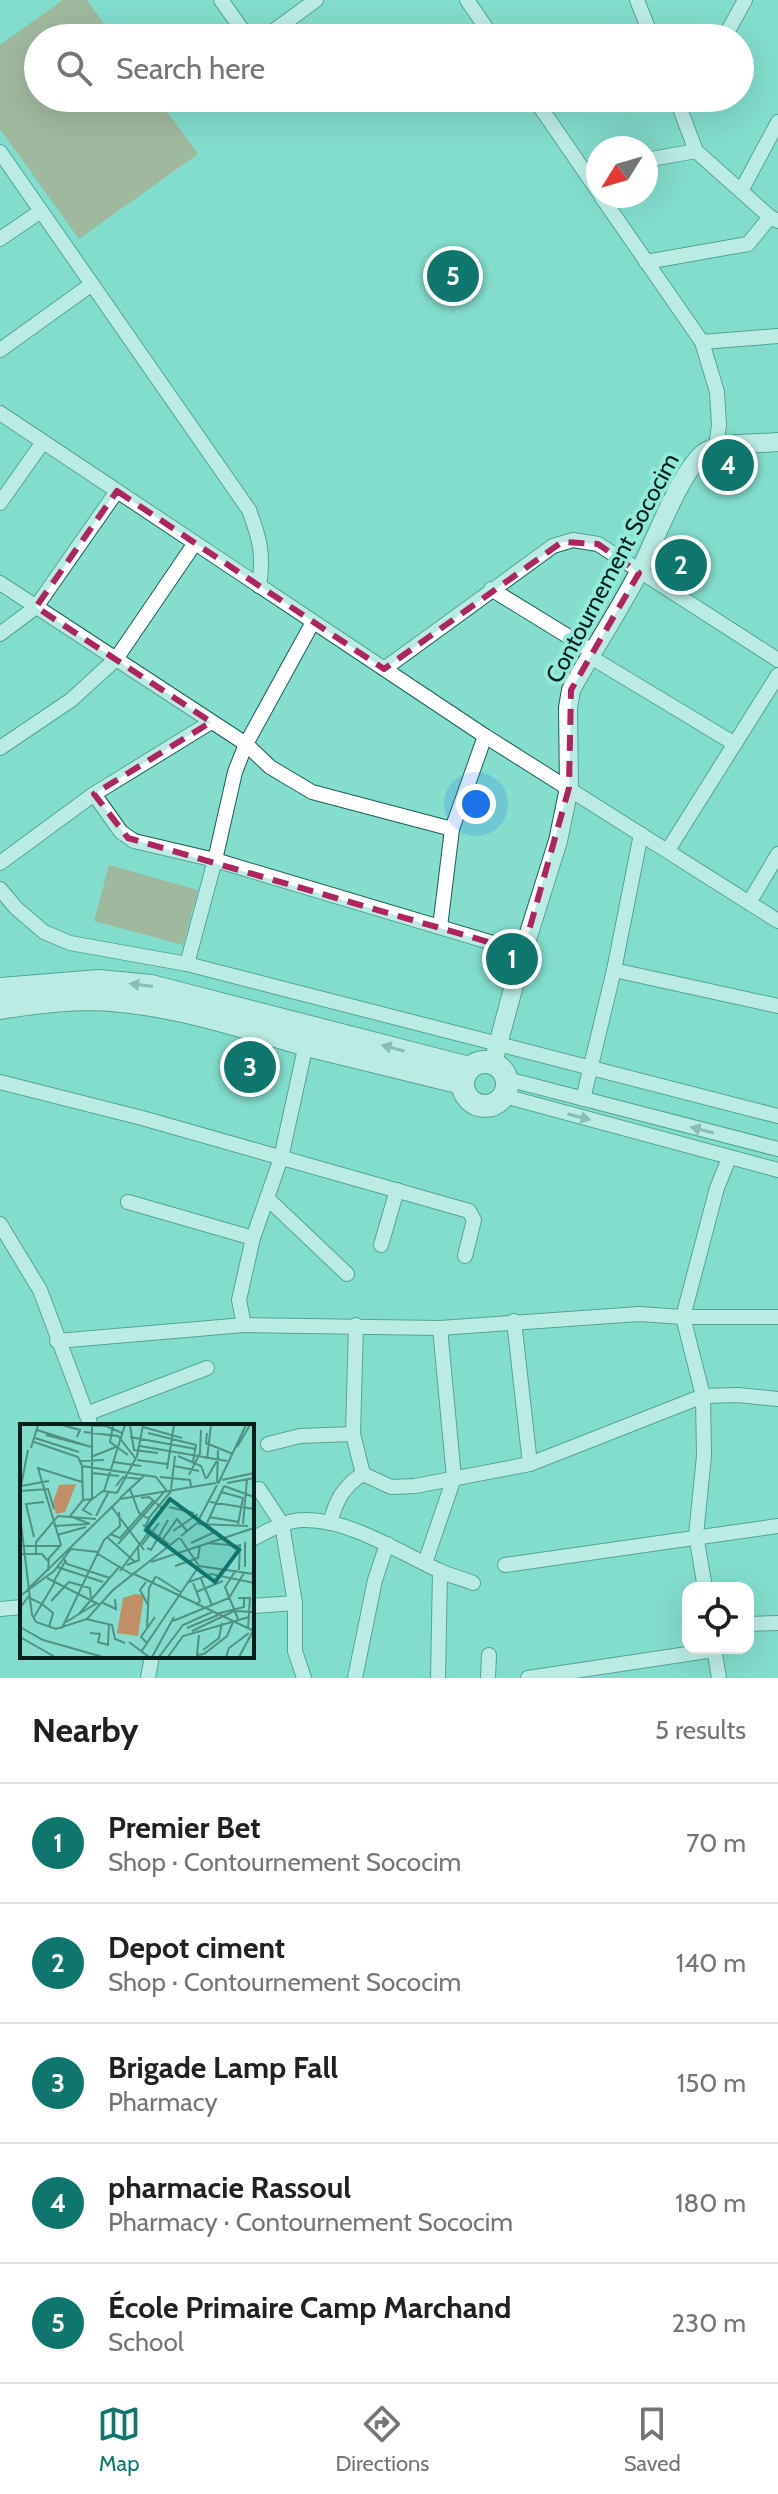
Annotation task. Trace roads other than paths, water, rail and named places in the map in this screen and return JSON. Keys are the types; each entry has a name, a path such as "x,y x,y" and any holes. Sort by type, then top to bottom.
{"main road":[{"path":"0,989 99,981 151,986 466,1075"},
{"path":"0,1008 70,1000 152,1005 306,1044 466,1075"},
{"path":"480,1062 501,1070 493,1105 478,1105 467,1097 466,1075 480,1062"}],"street":[{"path":"221,0 238,24"},
{"path":"283,24 316,0"},
{"path":"467,0 483,24"},
{"path":"637,0 646,24"},
{"path":"732,24 745,0"},
{"path":"545,112 586,164"},
{"path":"646,262 748,244 774,219 696,151 682,114"},
{"path":"741,191 778,122"},
{"path":"658,158 696,151"},
{"path":"0,152 249,510 260,538 263,560 259,586"},
{"path":"609,208 702,342 717,392 719,425 716,447"},
{"path":"0,239 41,211"},
{"path":"0,350 92,284"},
{"path":"702,342 778,336"},
{"path":"0,413 485,736 778,921"},
{"path":"0,503 43,442"},
{"name":"Contournement Sococim","path":"501,1070 523,952 558,841 569,788 568,708 571,690 639,573 682,483 705,452 716,447 778,442"},
{"path":"0,634 36,607 117,491"},
{"path":"384,669 491,589 562,542 573,540 598,544 778,660"},
{"path":"0,748 71,700 116,659 195,543"},
{"path":"0,583 246,744 270,767 312,792 452,829"},
{"path":"491,589 735,744"},
{"path":"187,964 235,772 246,744 313,622"},
{"path":"668,850 778,675"},
{"path":"0,863 94,794 211,722"},
{"path":"440,927 452,829 485,736"},
{"path":"94,794 128,838 215,860 523,952"},
{"path":"583,1099 614,970 641,834"},
{"path":"749,903 778,854"},
{"path":"0,889 16,908 56,939 187,964 583,1099 778,1149"},
{"path":"614,970 778,1006"},
{"path":"244,1325 239,1300 253,1238 281,1158 306,1044"},
{"path":"501,1070 591,1067 778,1116"},
{"path":"501,1070 729,1158 778,1170"},
{"path":"0,1082 60,1096 472,1213 474,1220 465,1256"},
{"path":"704,1582 696,1535 704,1456 703,1396 683,1317 717,1188 729,1158"},
{"path":"381,1245 397,1190"},
{"path":"267,1198 347,1274"},
{"path":"128,1202 253,1238"},
{"path":"0,1224 40,1290 88,1420 207,1368"},
{"path":"57,1341 244,1325 440,1328 639,1314 778,1317"},
{"path":"514,1321 530,1464"},
{"path":"356,1325 353,1434 363,1474"},
{"path":"425,1563 454,1478 440,1328"},
{"path":"363,1474 391,1487 415,1486 530,1464 703,1396 778,1399"},
{"path":"268,1444 300,1436 353,1434"},
{"path":"330,1523 337,1497 363,1474"},
{"path":"259,1489 282,1524 295,1603 295,1651 304,1678"},
{"path":"254,1538 282,1524 303,1519 330,1523 387,1544 440,1572 473,1583"},
{"path":"505,1565 696,1535 778,1526"},
{"path":"355,1678 375,1580 387,1544"},
{"path":"438,1678 440,1572"},
{"path":"254,1606 295,1603"},
{"path":"0,1609 20,1607"},
{"path":"754,1624 778,1623"},
{"path":"528,1678 682,1654"},
{"path":"715,1654 719,1678"},
{"path":"488,1678 489,1655"},
{"path":"148,1678 152,1658"}],"place":[{"name":"École Primaire Camp Marchand","path":"453,276"},
{"name":"pharmacie Rassoul","path":"728,465"},
{"name":"Depot ciment","path":"681,565"},
{"name":"Premier Bet","path":"512,959"},
{"name":"Brigade Lamp Fall","path":"250,1067"}]}
